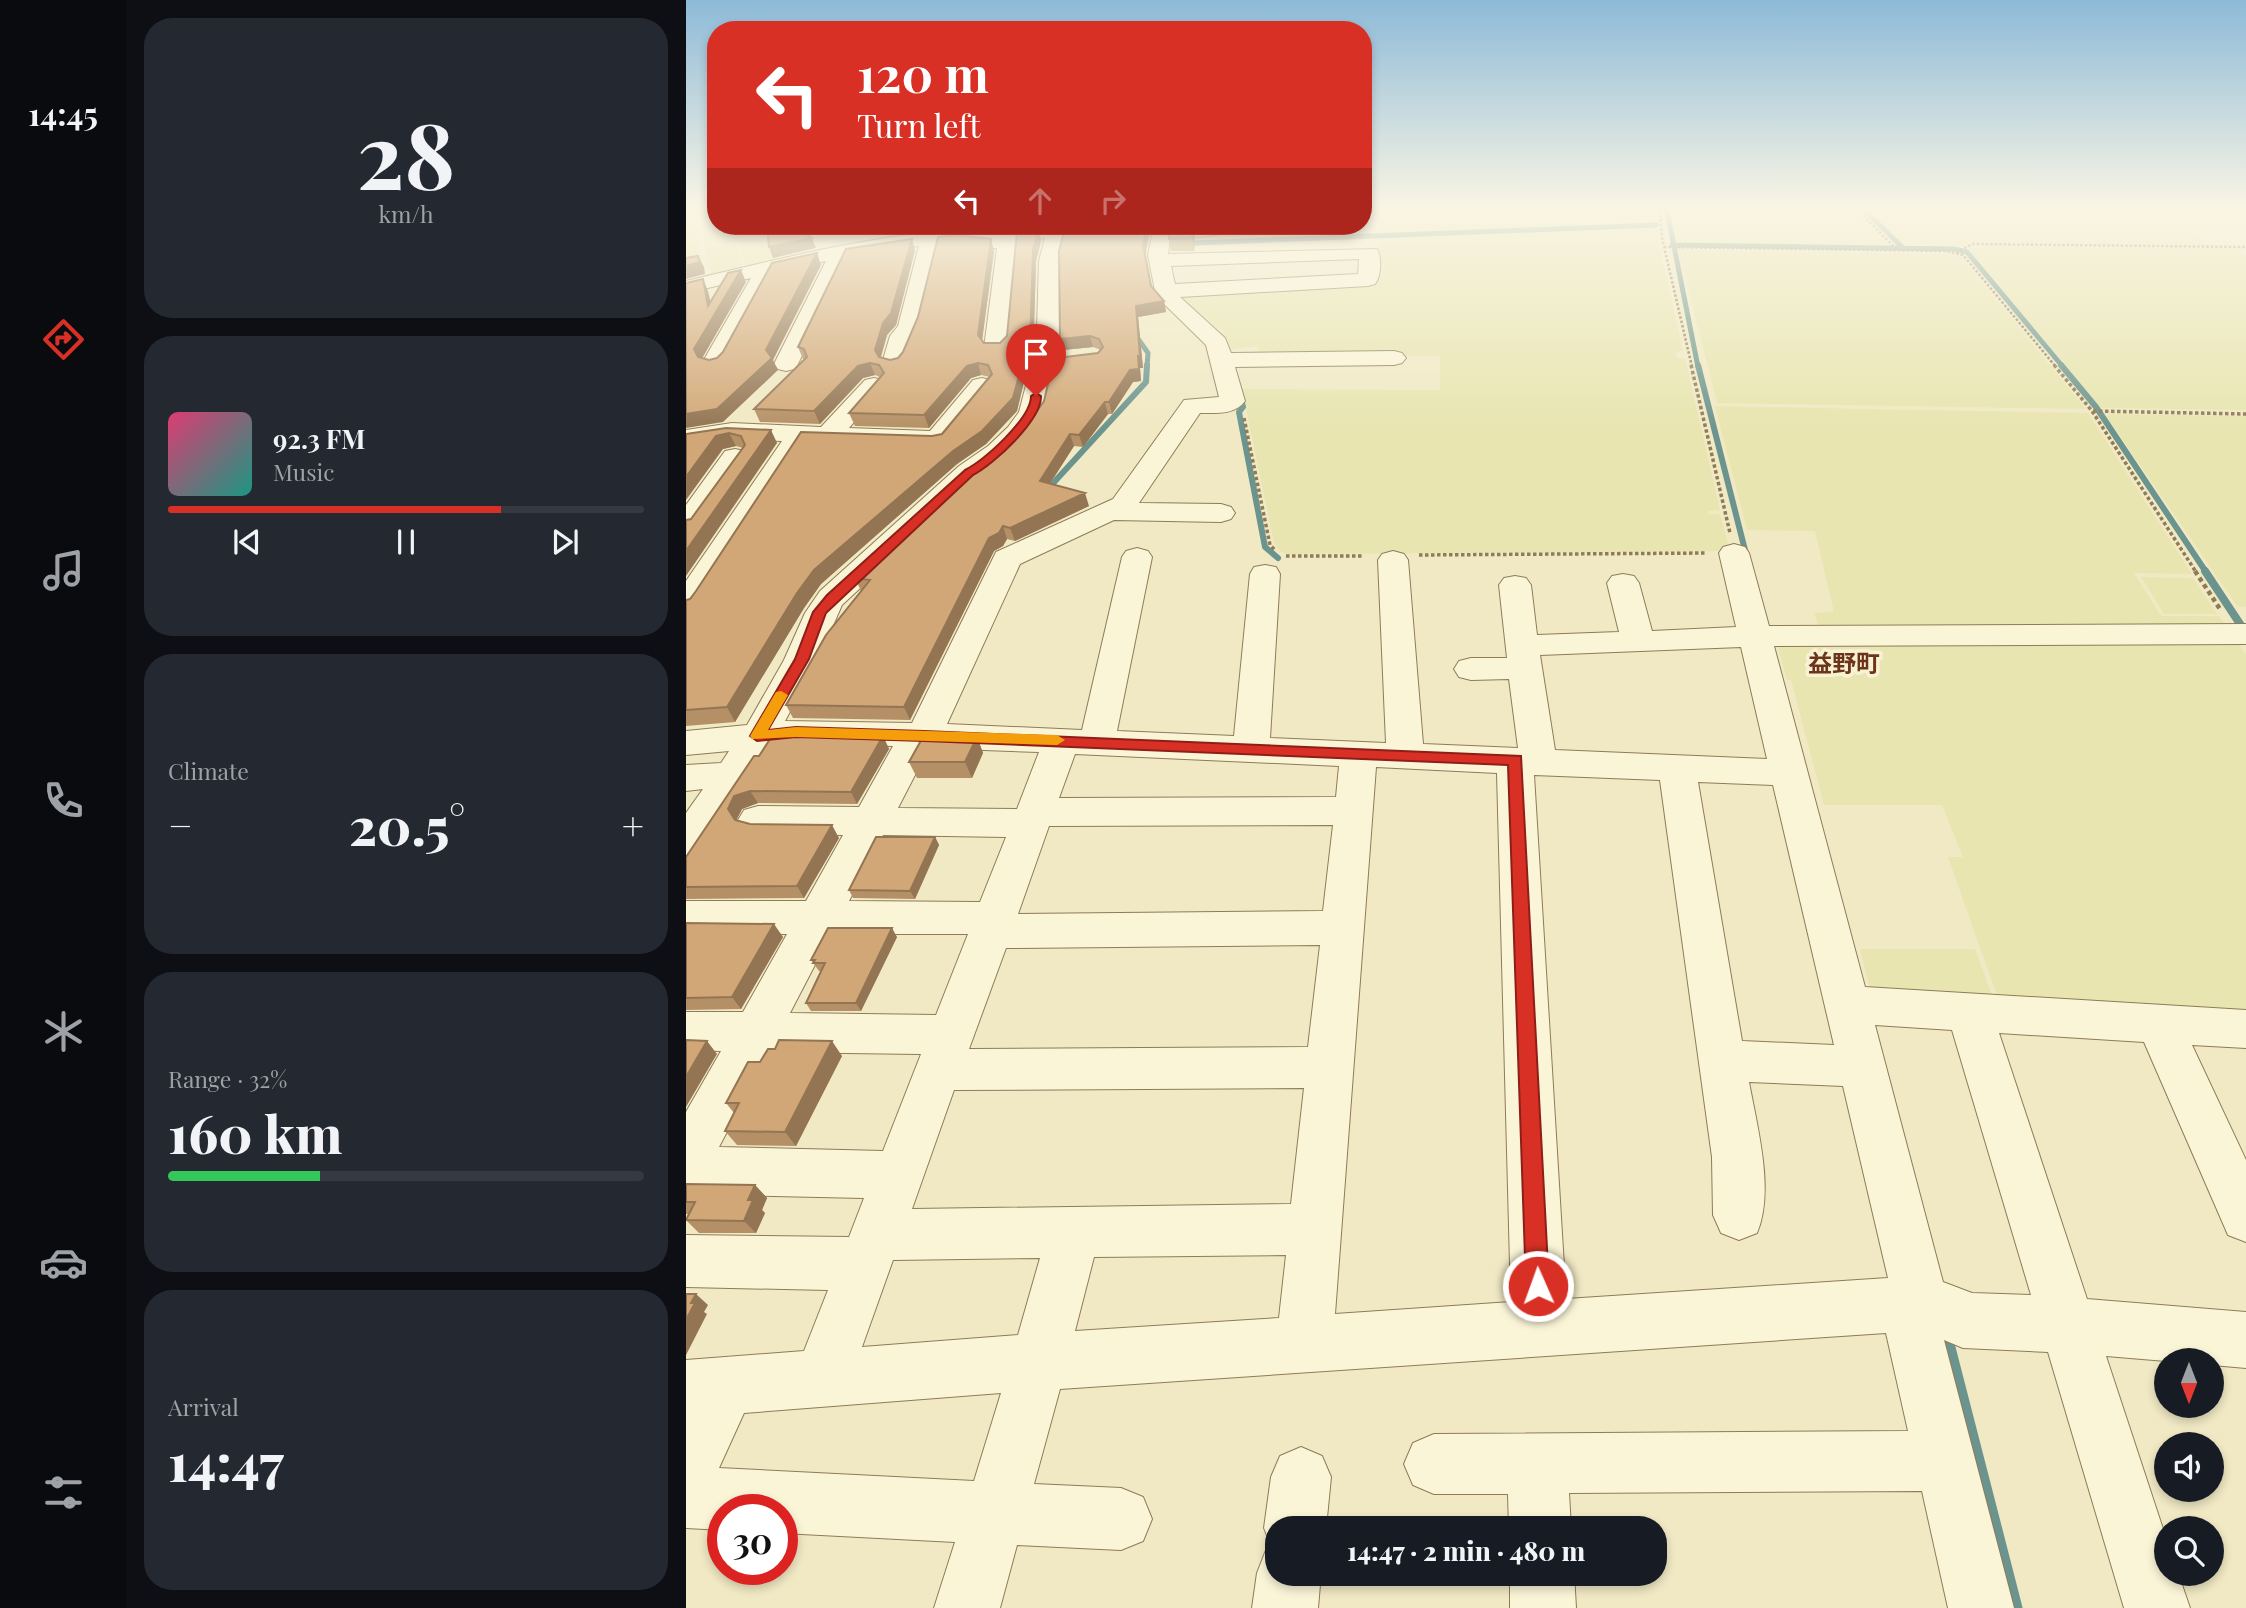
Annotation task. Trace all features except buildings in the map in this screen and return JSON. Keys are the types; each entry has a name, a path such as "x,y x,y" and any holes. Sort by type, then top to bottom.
{"street":[{"path":"713,363 760,281"},
{"path":"788,372 828,281"},
{"path":"894,363 902,336 909,328 921,281"},
{"path":"996,348 1004,281"},
{"path":"686,843 768,735 820,612 831,598 969,472 983,465 1028,417 1037,401 1042,370 1059,360 1051,281"},
{"path":"686,1160 870,822 925,731 1007,558 1124,505 1193,405 1223,405 1232,401 1229,360 1217,343 1172,302 1166,291 1165,281"},
{"path":"1166,291 1349,281"},
{"path":"686,309 696,284"},
{"path":"1229,360 1394,358"},
{"path":"828,435 874,385"},
{"path":"686,438 734,444 828,435 937,439 982,385"},
{"path":"689,521 761,404"},
{"path":"686,604 792,445"},
{"path":"1110,512 1221,513"},
{"path":"689,521 745,515"},
{"path":"1734,553 1763,636 1790,773 1859,1006 1862,1066 1925,1303 1946,1461 1981,1608"},
{"path":"832,1352 1033,817 1089,737 1137,557"},
{"path":"1396,557 1405,748"},
{"path":"1251,748 1265,574"},
{"path":"1623,583 1638,641"},
{"path":"1515,585 1531,756 1539,1322"},
{"path":"1471,669 1523,657 1638,641 1763,636 2242,634"},
{"path":"686,743 768,735 925,731 1089,737 1359,753 1405,748 1677,768 1790,773"},
{"path":"1307,1323 1359,753"},
{"path":"1677,768 1737,1157 1739,1215"},
{"path":"758,820 870,822 1353,811"},
{"path":"686,917 993,925 1343,928"},
{"path":"1859,1006 2246,1029"},
{"path":"1970,1014 2157,1608"},
{"path":"2159,1024 2246,1217"},
{"path":"686,1031 756,1032 945,1053 1330,1067"},
{"path":"1723,1061 1862,1066"},
{"path":"686,1170 899,1175"},
{"path":"686,1261 871,1250 1074,1232 1315,1229"},
{"path":"967,1608 1074,1232"},
{"path":"686,1472 707,1387 1539,1322 1925,1303 1963,1320 2067,1325 2246,1340"},
{"path":"1434,1464 1946,1461"},
{"path":"1537,1463 1539,1516"},
{"path":"686,1497 1121,1520"},
{"path":"1285,1608 1288,1586"},
{"path":"1542,1586 1543,1608"}],"path":[{"path":"1243,411 1270,545 1280,556 1734,553 1674,281"},
{"path":"1984,281 2094,411 2242,634"},
{"path":"2094,411 2246,414"}],"shaded area":[{"path":"1667,281 1683,351 1676,352 1677,358 1685,358 1720,510 1708,511 1709,514 1720,514 1730,551 1286,554 1280,551 1274,543 1246,409 1239,389 1440,390 1440,356 1258,356 1258,347 1230,349 1220,334 1225,330 1219,329 1178,296 1375,282"},
{"path":"1686,281 1981,281 2086,409 1717,403"},
{"path":"1995,281 2246,281 2246,410 2101,408"},
{"path":"1715,406 2088,413 2192,574 2134,573 2161,616 2219,616 2228,629 1820,630 1814,613 1834,612 1815,531 1747,530"},
{"path":"2110,414 2246,416 2246,607 2237,606 2107,417"},
{"path":"2141,577 2193,578 2217,614 2164,614"},
{"path":"2236,639 2246,655 2246,1020 2001,1007 1948,857 1963,857 1942,805 1824,805 1791,680 1787,680 1776,641"},
{"path":"1860,949 1975,949 1996,1006 1873,1001"}],"waterway":[{"path":"1681,281 1698,367"},
{"path":"1991,281 2063,367"},
{"path":"1134,333 1148,353 1147,367"},
{"path":"1045,492 1146,382 1147,365"},
{"path":"1698,365 1747,558"},
{"path":"2061,365 2096,407 2206,572"},
{"path":"1240,394 1243,407 1239,412 1265,547 1278,558"},
{"path":"2205,571 2246,633"},
{"path":"1945,1332 2016,1608"}],"slow traffic":[{"path":"781,695 757,736 796,732 1057,740"}],"district":[{"name":"益野町","path":"1844,662"}],"route":[{"path":"1036,396 1037,401 1028,417 998,453 969,472 831,598 814,624 802,659 757,736 796,732 924,736 1515,760 1538,1286"}]}
